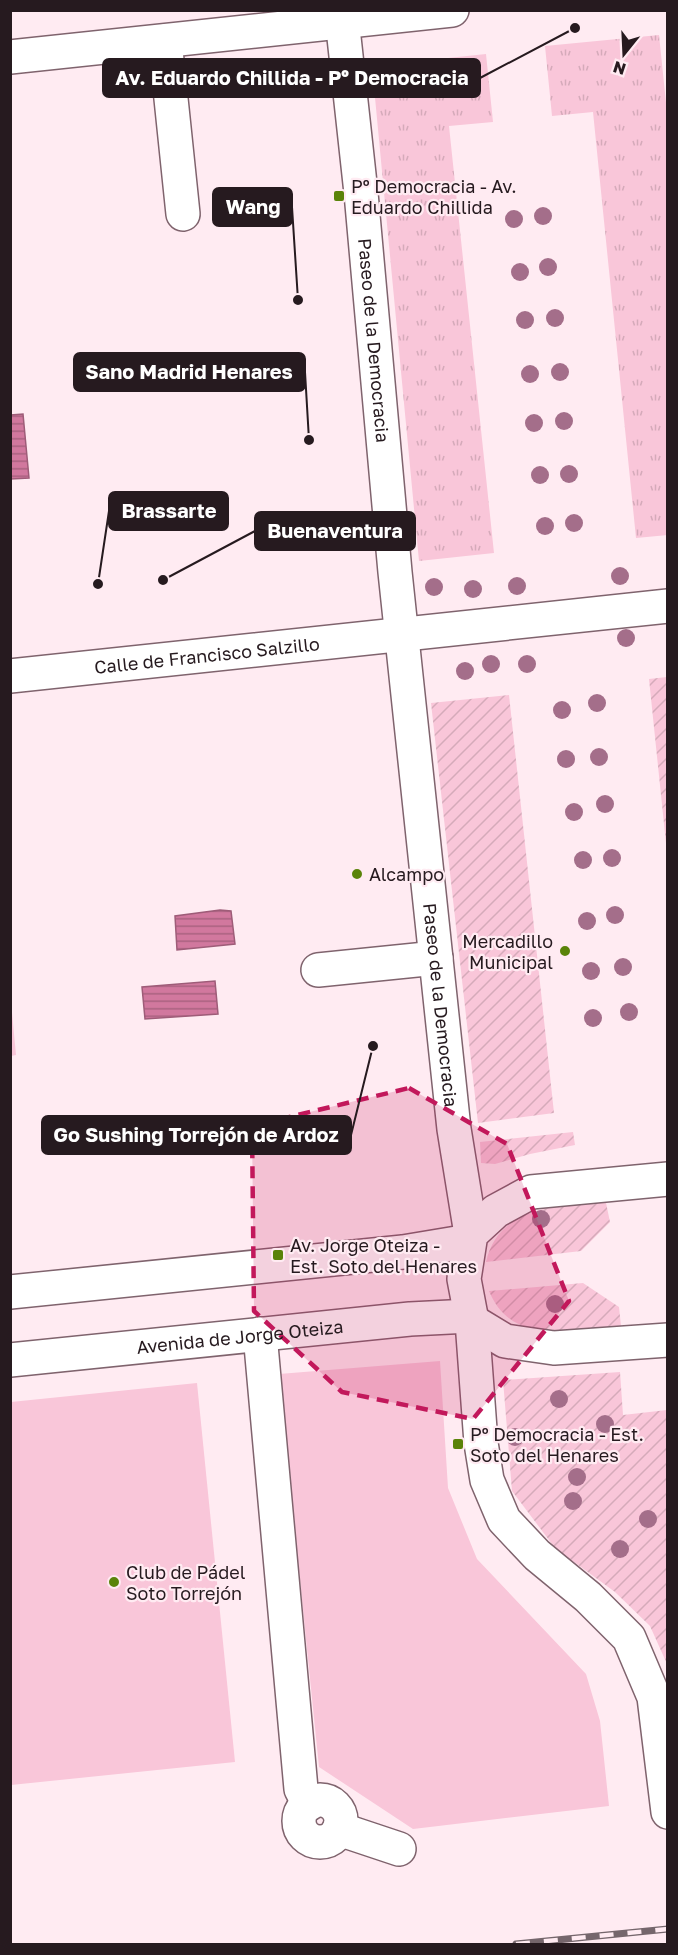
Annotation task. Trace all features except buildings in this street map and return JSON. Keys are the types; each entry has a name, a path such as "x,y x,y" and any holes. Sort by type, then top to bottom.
{"street":[{"path":"10,57 165,41 341,15 452,10"},
{"name":"Paseo de la Democracia","path":"341,15 361,193 402,634 454,1129 470,1237 464,1279 471,1318 481,1443 487,1480 504,1520 537,1555 588,1597 630,1638 654,1697 668,1812"},
{"path":"165,41 183,214"},
{"path":"402,634 668,606"},
{"name":"Calle de Francisco Salzillo","path":"10,676 402,634"},
{"path":"318,970 436,958"},
{"path":"10,1292 403,1252 470,1237 496,1211 531,1192 668,1179"},
{"path":"471,1318 505,1341 554,1348 668,1340"},
{"name":"Avenida de Jorge Oteiza","path":"10,1360 260,1334 471,1318"},
{"path":"260,1334 301,1789 309,1804 302,1811 299,1820 301,1830 315,1842 325,1842 334,1837 339,1830 399,1850"}],"highlighted area":[{"path":"409,1088 507,1144 569,1301 473,1419 342,1392 254,1311 252,1126"}],"green space":[{"path":"659,35 668,122 668,535 636,538 593,112 552,116 545,46"},
{"path":"486,54 493,122 449,126 494,553 419,561 372,66"},
{"path":"668,677 667,853 649,679"},
{"path":"509,695 554,1113 478,1123 431,703"},
{"path":"10,1002 16,1055 11,1056"},
{"path":"573,1132 575,1145 495,1164 481,1163 480,1142"},
{"path":"605,1198 610,1222 581,1251 486,1262 493,1243 503,1229 517,1219 532,1212"},
{"path":"583,1283 619,1307 621,1326 564,1331 528,1328 513,1321 499,1309 489,1291"},
{"path":"440,1361 448,1488 477,1559 586,1674 600,1721 609,1806 413,1829 319,1767 279,1374"},
{"path":"620,1372 623,1415 667,1410 667,1664 650,1626 615,1592 555,1548 512,1491 503,1380"},
{"name":"Club de Pádel Soto Torrejón","path":"197,1383 235,1762 11,1785 11,1402"}],"shaded area":[{"path":"23,414 29,478 11,479 11,415"},
{"path":"220,910 231,911 235,944 177,950 175,916"},
{"path":"215,981 218,1014 145,1019 142,987"}],"railway":[{"path":"516,1944 668,1929"}],"place":[{"name":"Av. Eduardo Chillida - Pº Democracia","path":"575,28"},
{"name":"Pº Democracia - Av. Eduardo Chillida","path":"339,196"},
{"name":"Wang","path":"298,300"},
{"name":"Sano Madrid Henares","path":"309,440"},
{"name":"Buenaventura","path":"163,580"},
{"name":"Brassarte","path":"98,584"},
{"name":"Alcampo","path":"357,874"},
{"name":"Mercadillo Municipal","path":"565,951"},
{"name":"Go Sushing Torrejón de Ardoz","path":"373,1046"},
{"name":"Av. Jorge Oteiza - Est. Soto del Henares","path":"278,1255"},
{"name":"Pº Democracia - Est. Soto del Henares","path":"458,1444"},
{"name":"Club de Pádel Soto Torrejón","path":"114,1582"}]}
